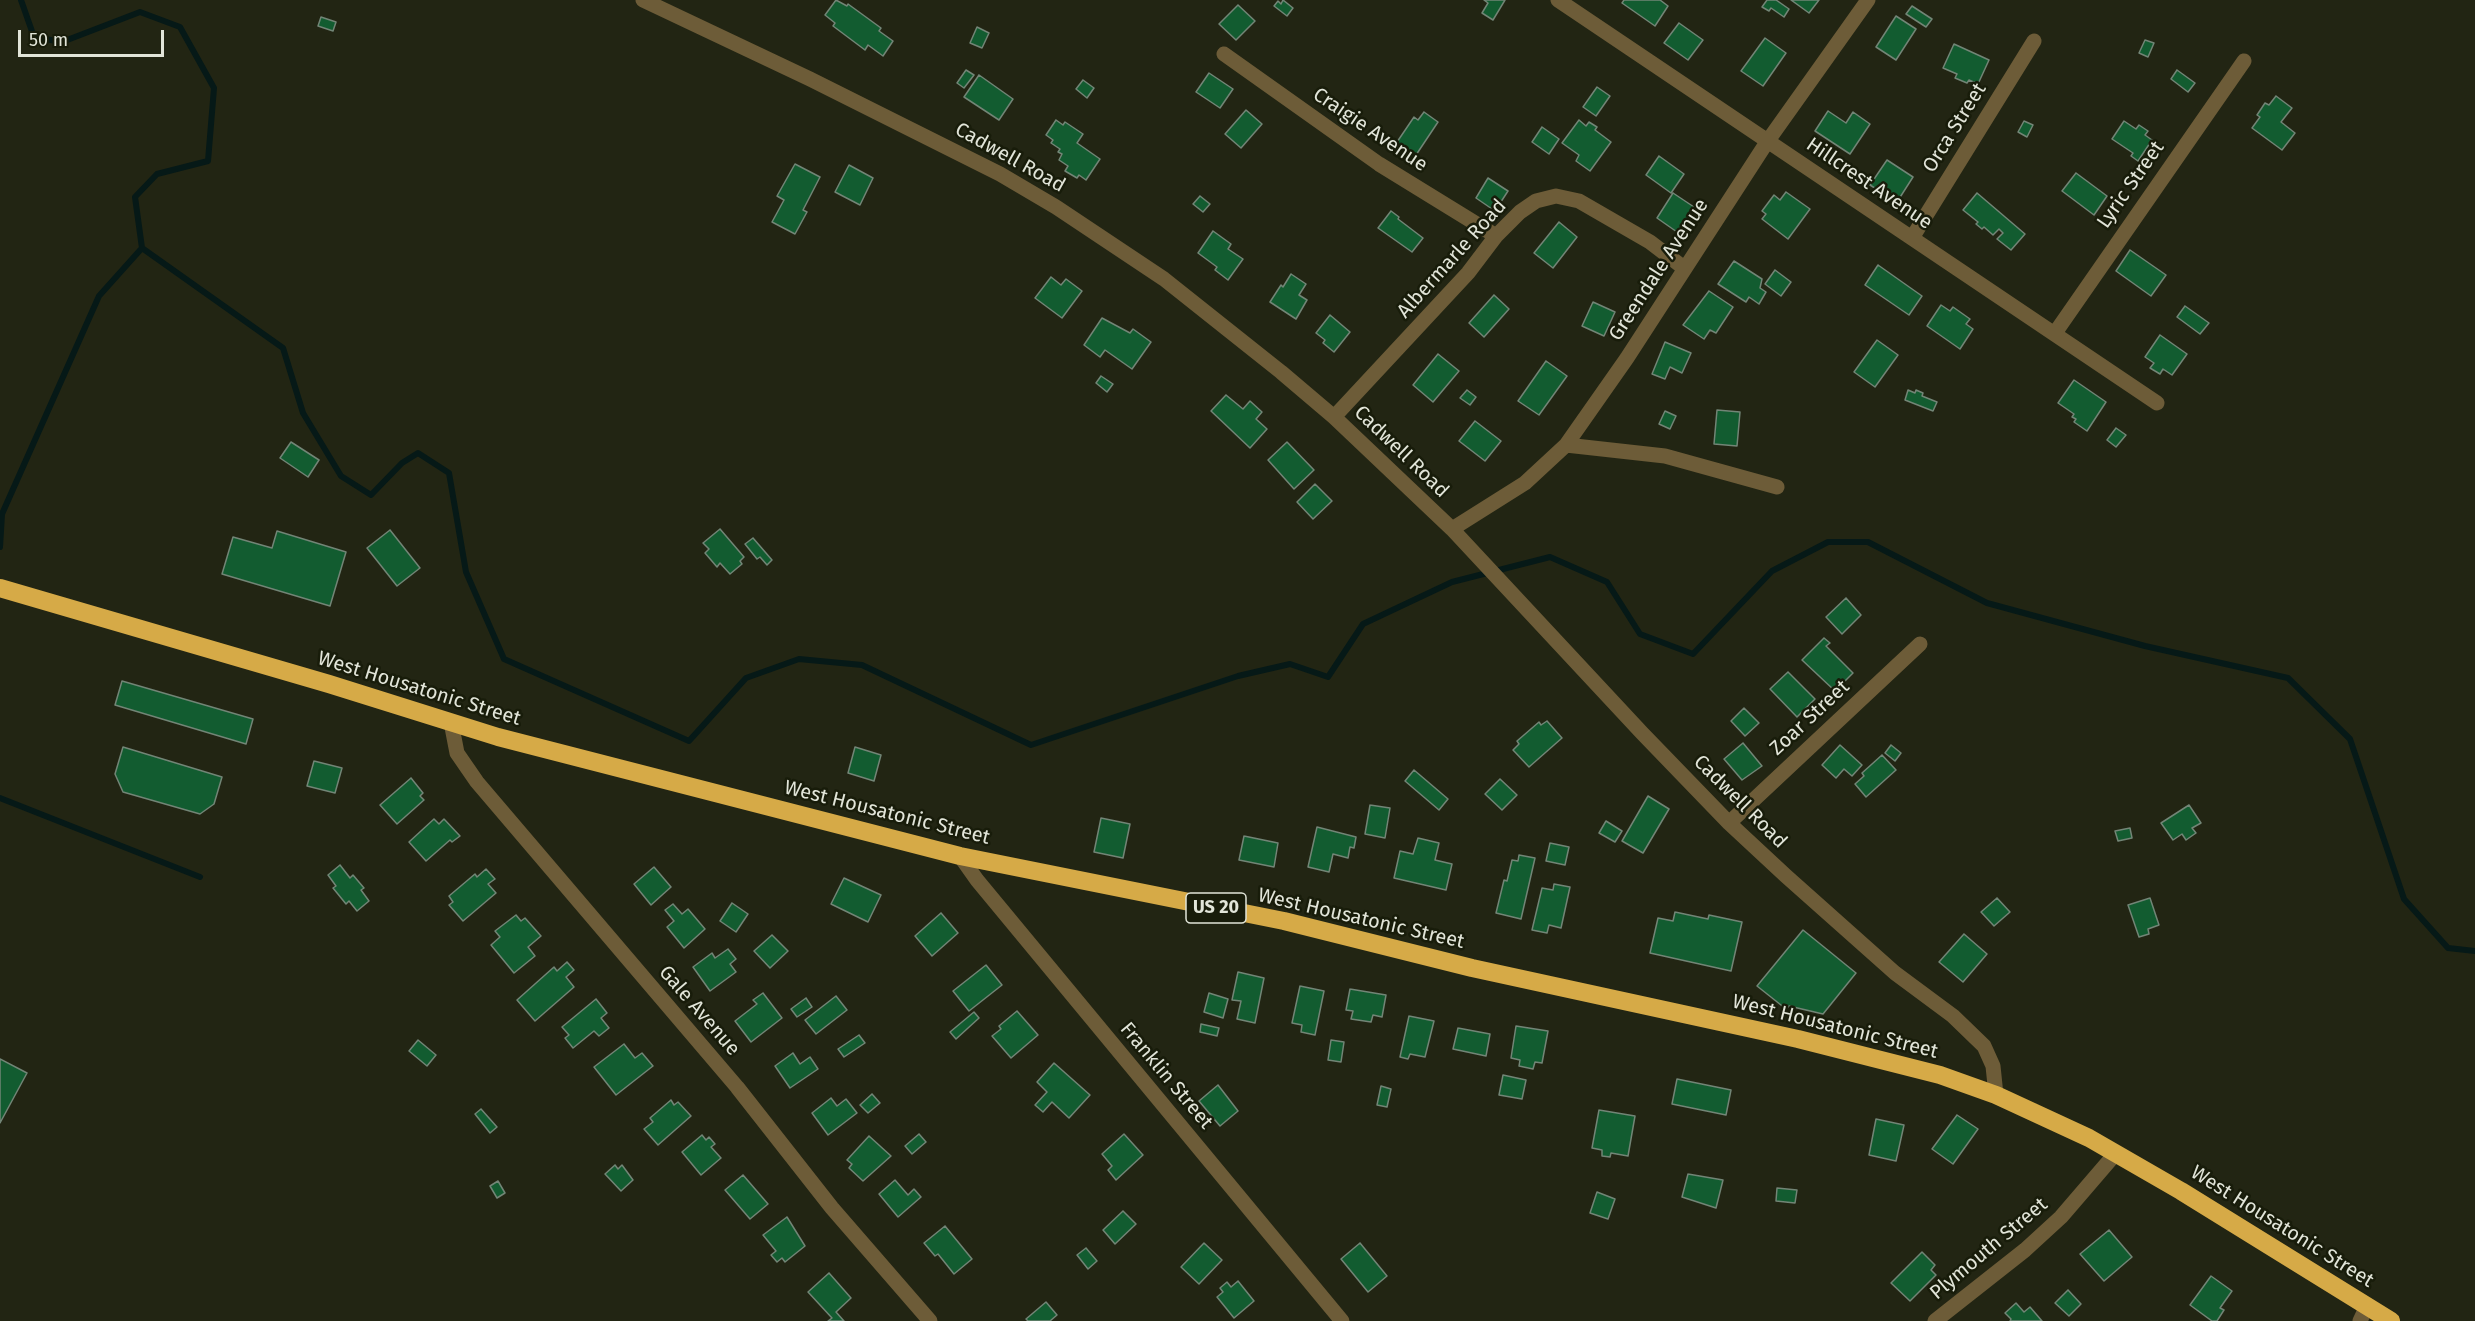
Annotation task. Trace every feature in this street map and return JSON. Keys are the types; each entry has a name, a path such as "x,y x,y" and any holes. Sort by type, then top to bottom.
{"highway":[{"name":"West Housatonic Street","path":"0,588 316,680 498,737 960,856 1284,921 1472,968 1911,1066 1996,1095 2058,1122 2116,1153 2364,1314 2391,1321"}],"street":[{"name":"Cadwell Road","path":"643,0 1000,174 1056,207 1164,279 1281,372 1334,417 1452,530 1730,823 1886,965 1953,1016 1984,1046 1993,1066 1996,1095"},
{"name":"Hillcrest Avenue","path":"1558,0 2157,403"},
{"name":"Greendale Avenue","path":"1452,530 1525,483 1566,446 1627,358 1767,142 1868,0"},
{"name":"Orca Street","path":"1912,238 2034,41"},
{"name":"Craigie Avenue","path":"1224,54 1378,164 1496,236"},
{"name":"Lyric Street","path":"2055,333 2244,61"},
{"name":"Albermarle Road","path":"1334,417 1468,273 1496,236 1520,212 1536,201 1556,196 1579,201 1650,242 1684,268"},
{"path":"1566,446 1665,456 1777,487"},
{"name":"Zoar Street","path":"1730,823 1920,644"},
{"name":"Gale Avenue","path":"451,722 457,753 477,782 737,1087 832,1208 930,1321"},
{"name":"Franklin Street","path":"960,856 977,880 1342,1321"},
{"name":"Plymouth Street","path":"1935,1321 2025,1250 2054,1224 2116,1153"}],"building":[{"path":"836,0 847,6 848,4 881,28 879,31 893,41 883,56 868,45 865,50 833,26 835,23 825,15"},
{"path":"1283,0 1293,8 1287,16 1274,6 1278,1 1281,4"},
{"path":"1484,0 1505,0 1493,20 1482,13 1488,3"},
{"path":"1624,0 1660,0 1668,6 1655,26 1622,3"},
{"path":"1767,0 1776,0 1789,9 1784,17 1771,8 1769,11 1762,7"},
{"path":"1791,0 1819,0 1809,13"},
{"path":"1238,5 1255,21 1236,40 1219,24"},
{"path":"1912,6 1932,19 1926,27 1906,14"},
{"path":"1896,16 1916,29 1896,60 1876,47"},
{"path":"321,17 336,22 333,31 318,26"},
{"path":"1679,23 1703,40 1688,60 1664,43"},
{"path":"977,27 989,33 982,48 970,43"},
{"path":"1765,38 1786,53 1763,86 1741,71"},
{"path":"2145,40 2154,43 2148,57 2139,53"},
{"path":"1954,44 1989,60 1978,84 1969,80 1967,83 1955,78 1957,74 1943,68"},
{"path":"966,70 974,75 964,88 957,83"},
{"path":"2177,70 2195,83 2188,92 2171,79"},
{"path":"1209,73 1233,89 1220,108 1196,92"},
{"path":"979,75 1013,99 999,120 964,97"},
{"path":"1083,80 1094,88 1087,98 1076,89"},
{"path":"1597,87 1610,96 1596,116 1583,107"},
{"path":"2276,96 2292,108 2281,122 2295,133 2282,150 2252,128 2260,117 2257,115 2265,103 2269,105"},
{"path":"1246,110 1262,124 1241,148 1225,134"},
{"path":"1828,111 1846,123 1853,112 1870,124 1850,154 1815,131"},
{"path":"1424,112 1438,122 1414,158 1395,145 1414,117 1418,120"},
{"path":"1056,120 1063,125 1065,122 1083,134 1077,143 1100,159 1086,180 1079,175 1077,178 1065,171 1068,166 1059,160 1062,154 1058,152 1060,149 1051,143 1053,140 1046,135"},
{"path":"1579,120 1586,126 1589,122 1597,127 1595,130 1611,142 1590,171 1576,161 1579,155 1562,143"},
{"path":"2024,121 2033,125 2027,137 2018,132"},
{"path":"2124,121 2136,129 2139,125 2148,131 2145,135 2152,140 2138,161 2131,156 2133,153 2112,139"},
{"path":"1542,127 1559,139 1549,154 1532,142"},
{"path":"1659,156 1684,174 1671,193 1646,175"},
{"path":"1887,160 1913,177 1897,202 1870,185"},
{"path":"795,164 820,177 803,210 807,212 795,234 772,222 784,200 777,196"},
{"path":"849,165 873,178 860,205 835,192"},
{"path":"2076,173 2107,196 2094,215 2062,191"},
{"path":"1488,178 1508,191 1495,211 1476,198"},
{"path":"1786,192 1810,209 1788,239 1762,219 1766,214 1762,211 1774,195 1780,200"},
{"path":"1673,193 1700,211 1686,233 1679,229 1677,232 1657,218"},
{"path":"1977,193 2025,234 2011,250 1997,239 2003,233 1999,229 1993,235 1984,227 1982,229 1976,224 1978,222 1963,210"},
{"path":"1200,196 1210,204 1203,212 1193,204"},
{"path":"1391,211 1423,238 1412,252 1378,228"},
{"path":"1559,222 1577,237 1553,268 1534,253"},
{"path":"1213,231 1231,244 1228,249 1243,259 1228,280 1215,270 1217,267 1198,253"},
{"path":"2130,250 2166,275 2151,296 2116,271"},
{"path":"1734,261 1762,279 1760,288 1766,292 1759,304 1749,297 1746,302 1718,284"},
{"path":"1878,265 1922,296 1909,315 1865,285"},
{"path":"1775,270 1791,282 1781,296 1765,284"},
{"path":"1291,274 1306,284 1299,295 1307,300 1296,319 1270,302"},
{"path":"1051,277 1061,285 1066,279 1082,291 1062,318 1035,298"},
{"path":"1709,291 1733,307 1716,333 1710,330 1704,339 1683,325"},
{"path":"1494,295 1509,309 1484,337 1469,323"},
{"path":"1593,302 1615,312 1604,336 1582,326"},
{"path":"1941,305 1950,311 1953,307 1970,319 1966,324 1973,329 1960,349 1927,326"},
{"path":"2185,306 2209,323 2200,334 2177,317"},
{"path":"1330,315 1350,332 1334,352 1316,333"},
{"path":"1102,318 1130,333 1133,329 1151,342 1132,369 1105,350 1100,357 1084,345"},
{"path":"2160,335 2187,354 2172,375 2163,369 2160,374 2150,368 2154,363 2145,357"},
{"path":"1877,340 1898,355 1875,387 1854,372"},
{"path":"1665,342 1691,353 1682,373 1670,367 1665,379 1652,374"},
{"path":"1438,354 1459,371 1433,402 1413,385"},
{"path":"1546,361 1567,376 1539,415 1518,401"},
{"path":"1101,376 1113,384 1107,392 1096,383"},
{"path":"2074,380 2106,402 2087,431 2074,422 2076,419 2072,417 2074,414 2058,403"},
{"path":"1467,390 1476,397 1470,405 1460,398"},
{"path":"1908,390 1915,393 1916,390 1923,393 1922,396 1937,402 1933,411 1905,400"},
{"path":"1226,395 1243,409 1250,401 1262,412 1256,419 1267,429 1250,448 1211,411"},
{"path":"1717,410 1740,412 1737,446 1714,444"},
{"path":"1665,411 1676,416 1670,429 1659,424"},
{"path":"1475,421 1501,441 1485,461 1459,441"},
{"path":"2116,428 2126,435 2116,447 2107,440"},
{"path":"291,442 319,460 308,477 280,458"},
{"path":"1287,442 1314,470 1294,489 1268,460"},
{"path":"1315,484 1332,501 1313,519 1297,502"},
{"path":"720,529 744,557 740,561 742,564 730,574 720,563 717,567 705,553 709,549 703,543"},
{"path":"390,530 420,568 397,586 367,548"},
{"path":"277,531 346,552 330,606 222,574 233,537 272,548"},
{"path":"753,538 772,560 767,565 760,557 757,559 745,544"},
{"path":"1846,598 1861,615 1842,634 1826,617"},
{"path":"1824,638 1830,643 1826,646 1853,673 1835,691 1802,660"},
{"path":"1788,672 1815,699 1797,717 1770,689"},
{"path":"122,681 253,719 246,744 115,705"},
{"path":"1744,708 1759,723 1745,736 1731,721"},
{"path":"1547,721 1562,738 1529,767 1513,750 1519,744 1517,741 1539,722 1541,725"},
{"path":"1743,743 1762,766 1742,780 1724,759"},
{"path":"1840,745 1862,765 1852,776 1844,769 1836,778 1822,765"},
{"path":"1891,745 1901,753 1895,761 1885,753"},
{"path":"123,747 222,777 214,804 200,814 123,792 115,774"},
{"path":"855,747 881,755 874,781 848,773"},
{"path":"1882,755 1896,770 1866,797 1855,784 1864,776 1862,773"},
{"path":"314,761 342,768 335,793 307,786"},
{"path":"1414,770 1448,799 1439,810 1405,781"},
{"path":"411,778 423,793 420,796 424,800 397,824 380,805"},
{"path":"1500,779 1517,795 1502,810 1485,794"},
{"path":"1648,796 1669,809 1643,853 1622,841"},
{"path":"1370,805 1390,808 1385,838 1365,834"},
{"path":"2189,805 2201,823 2192,828 2196,833 2186,840 2182,834 2173,840 2161,823"},
{"path":"1101,818 1130,824 1123,858 1094,852"},
{"path":"434,819 439,824 444,819 460,836 452,842 450,840 426,861 409,842"},
{"path":"1606,821 1622,831 1615,842 1599,833"},
{"path":"1317,827 1356,837 1354,848 1350,847 1348,858 1333,854 1329,872 1308,867"},
{"path":"2130,828 2132,838 2118,841 2115,831"},
{"path":"1244,836 1278,843 1274,867 1239,860"},
{"path":"1418,838 1439,843 1435,860 1452,864 1446,890 1394,878 1400,851 1413,854"},
{"path":"1550,843 1569,847 1565,865 1546,861"},
{"path":"1519,855 1535,858 1521,919 1496,913 1504,880 1507,881 1512,860 1518,861"},
{"path":"340,865 350,878 353,875 364,888 361,890 369,901 357,911 349,901 346,904 333,888 336,886 328,875"},
{"path":"654,867 671,887 651,905 634,884"},
{"path":"486,869 495,879 488,884 496,893 463,921 449,905 453,902 449,896 475,874 477,877"},
{"path":"844,878 881,895 868,922 831,904"},
{"path":"1554,884 1570,887 1561,928 1549,925 1547,933 1532,930 1542,888 1553,890"},
{"path":"1997,898 2010,912 1994,926 1981,912"},
{"path":"2150,898 2159,925 2148,929 2149,934 2139,937 2128,905"},
{"path":"732,903 748,914 736,932 720,921"},
{"path":"673,904 682,914 688,909 705,929 684,948 667,927 674,921 665,910"},
{"path":"1675,912 1708,919 1709,915 1742,922 1731,971 1650,953 1658,918 1673,921"},
{"path":"941,913 958,933 932,956 915,936"},
{"path":"516,915 521,921 525,918 541,936 528,947 535,956 514,973 491,945 500,937 495,931"},
{"path":"1803,930 1856,973 1823,1014 1789,1006 1786,1009 1757,986"},
{"path":"1964,934 1987,954 1963,982 1939,962"},
{"path":"772,935 788,951 770,968 754,951"},
{"path":"728,949 736,959 730,964 736,972 710,991 693,967 712,953 715,958"},
{"path":"567,962 574,970 566,977 574,987 535,1021 517,1000 554,967 557,971"},
{"path":"986,965 1002,985 969,1011 953,991"},
{"path":"1238,972 1264,978 1255,1023 1237,1019 1241,1001 1232,1000"},
{"path":"1300,986 1324,991 1315,1035 1301,1032 1302,1025 1292,1023"},
{"path":"1350,989 1386,995 1382,1017 1373,1015 1371,1022 1351,1019 1353,1011 1346,1010"},
{"path":"763,993 782,1018 751,1042 735,1021 757,1004 753,1000"},
{"path":"1209,993 1228,999 1223,1018 1204,1012"},
{"path":"836,996 847,1010 816,1034 805,1020"},
{"path":"806,998 812,1007 797,1017 791,1009"},
{"path":"596,999 607,1013 601,1018 609,1028 599,1036 594,1031 573,1048 565,1038 569,1035 562,1027"},
{"path":"1017,1011 1038,1035 1011,1058 992,1036 1001,1029 999,1026"},
{"path":"974,1012 979,1018 956,1039 950,1032"},
{"path":"1409,1016 1434,1021 1425,1057 1410,1054 1408,1059 1400,1057"},
{"path":"1201,1024 1219,1028 1217,1036 1200,1032"},
{"path":"1516,1026 1548,1031 1542,1063 1535,1062 1533,1069 1519,1066 1520,1060 1511,1058"},
{"path":"1458,1028 1490,1034 1486,1056 1453,1049"},
{"path":"859,1035 865,1043 844,1057 838,1049"},
{"path":"418,1040 436,1055 427,1066 409,1051"},
{"path":"1331,1040 1344,1042 1341,1062 1328,1060"},
{"path":"624,1044 635,1058 642,1053 653,1066 616,1095 594,1067"},
{"path":"793,1053 800,1064 810,1057 818,1069 790,1088 775,1066"},
{"path":"0,1059 27,1073 0,1123"},
{"path":"1054,1063 1090,1095 1069,1118 1052,1102 1043,1112 1035,1105 1047,1092 1037,1082"},
{"path":"1503,1075 1526,1080 1522,1099 1499,1095"},
{"path":"1677,1079 1731,1090 1726,1115 1672,1104"},
{"path":"1218,1085 1238,1111 1220,1126 1199,1101"},
{"path":"1381,1086 1391,1089 1387,1107 1377,1105"},
{"path":"872,1094 880,1103 868,1113 860,1105"},
{"path":"831,1098 837,1106 846,1099 857,1113 828,1135 812,1113"},
{"path":"671,1100 674,1105 678,1102 691,1116 658,1145 644,1129 653,1122 650,1118"},
{"path":"481,1109 497,1127 490,1133 475,1114"},
{"path":"1599,1110 1635,1116 1628,1156 1611,1153 1610,1157 1602,1156 1602,1150 1592,1148"},
{"path":"1957,1115 1978,1129 1953,1164 1932,1149"},
{"path":"1876,1119 1904,1125 1896,1161 1869,1155"},
{"path":"919,1134 926,1142 912,1154 905,1146"},
{"path":"1124,1134 1143,1155 1116,1180 1108,1170 1112,1166 1102,1154"},
{"path":"702,1135 706,1140 709,1137 715,1144 711,1147 721,1158 701,1175 682,1152"},
{"path":"869,1136 891,1156 863,1181 849,1168 852,1164 847,1160"},
{"path":"615,1165 618,1169 622,1165 633,1180 621,1191 605,1174"},
{"path":"1688,1174 1723,1180 1716,1208 1682,1197"},
{"path":"743,1175 768,1204 750,1219 725,1190"},
{"path":"895,1180 908,1195 914,1189 921,1197 898,1217 879,1194"},
{"path":"498,1181 505,1193 497,1198 490,1186"},
{"path":"1777,1188 1797,1190 1795,1203 1776,1201"},
{"path":"1597,1192 1615,1199 1608,1219 1590,1213"},
{"path":"1123,1211 1136,1224 1115,1244 1103,1230"},
{"path":"787,1217 805,1246 785,1262 782,1258 777,1262 771,1255 776,1251 763,1235"},
{"path":"945,1226 972,1259 954,1274 938,1254 935,1256 924,1243"},
{"path":"2109,1230 2132,1257 2104,1281 2080,1254"},
{"path":"1204,1243 1222,1260 1199,1284 1181,1267"},
{"path":"1360,1243 1387,1276 1368,1292 1341,1259"},
{"path":"1086,1248 1097,1261 1088,1269 1077,1255"},
{"path":"1922,1252 1935,1265 1931,1270 1936,1275 1910,1301 1891,1283"},
{"path":"829,1273 851,1298 836,1312 844,1321 828,1321 832,1318 808,1292"},
{"path":"2211,1276 2232,1291 2220,1308 2224,1310 2217,1321 2212,1321 2190,1305"},
{"path":"1238,1281 1254,1301 1234,1318 1217,1297 1223,1292 1220,1288 1227,1282 1231,1287"},
{"path":"2068,1290 2081,1304 2069,1316 2055,1303"},
{"path":"1046,1302 1057,1315 1050,1321 1028,1321 1026,1319"},
{"path":"2016,1303 2024,1312 2030,1307 2042,1321 2010,1321 2011,1319 2005,1313"}],"waterway":[{"path":"21,0 34,37 62,42 140,12 180,27 214,88 208,161 157,174 135,197 142,248 283,348 303,413 341,476 371,495 402,463 418,453 449,473 466,572 504,659 689,741 746,678 799,659 862,665 1031,745 1238,676 1290,664 1328,677 1363,624 1452,582 1550,557 1607,582 1640,634 1693,654 1772,571 1828,542 1868,542 1987,603 2145,646 2288,678 2350,739 2404,899 2448,948 2475,951"},
{"path":"0,547 2,514 99,296 142,248"},
{"path":"0,798 200,877"}]}
